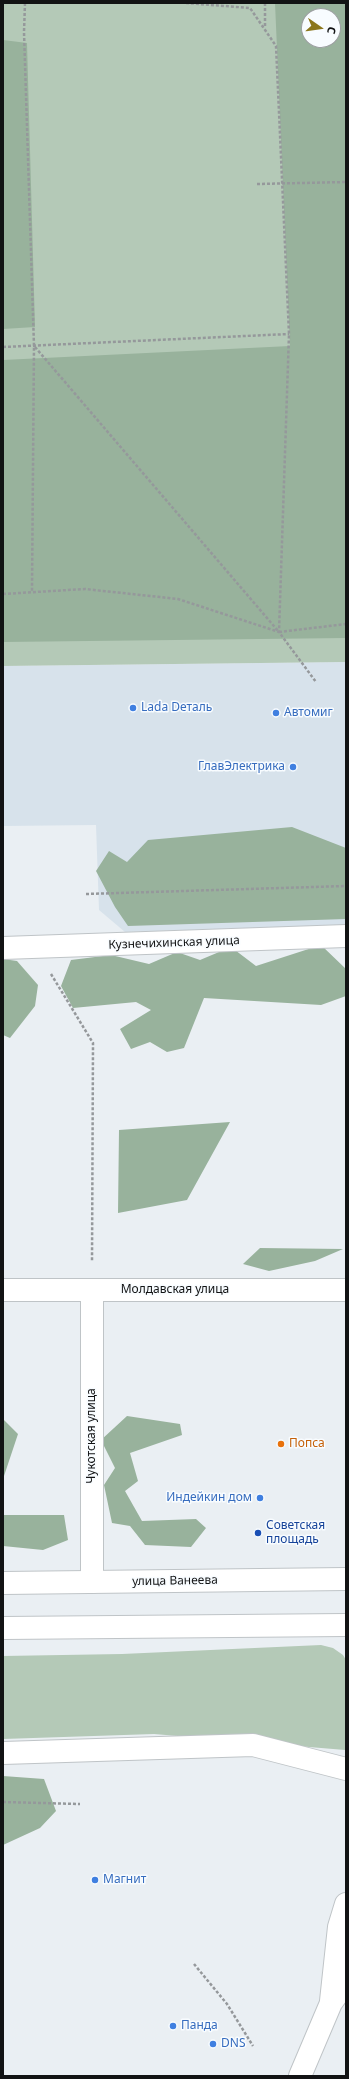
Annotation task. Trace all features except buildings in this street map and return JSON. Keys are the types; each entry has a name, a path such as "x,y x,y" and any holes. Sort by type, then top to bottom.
{"street":[{"name":"Кузнечихинская улица","path":"3,948 34,945 94,946 346,936"},
{"name":"Молдавская улица","path":"3,1290 346,1290"},
{"name":"Чукотская улица","path":"92,1290 92,1582"},
{"name":"улица Ванеева","path":"3,1583 346,1579"},
{"path":"3,1628 346,1624"},
{"path":"3,1753 253,1745 346,1769"},
{"path":"331,2003 339,1927 346,1904"},
{"path":"300,2076 331,2003 346,1982"}],"path":[{"path":"25,3 24,32 34,346 32,591"},
{"path":"186,3 250,8 276,46 289,334 279,632"},
{"path":"218,3 222,7"},
{"path":"264,3 265,29"},
{"path":"257,184 346,182"},
{"path":"3,347 289,334"},
{"path":"34,346 279,632 316,682"},
{"path":"3,594 32,591 85,589 178,599 279,632 346,624"},
{"path":"86,894 346,886"},
{"path":"34,945 93,1043 92,1290"},
{"path":"3,1802 80,1804"},
{"path":"194,1964 227,2004 253,2046"}],"shaded area":[{"path":"346,662 346,925 125,932 99,910 96,825 3,826 3,666"}],"green space":[{"path":"3,3 346,3 346,662 3,666"},
{"path":"275,3 346,3 346,638 3,642 3,360 290,346"},
{"path":"3,40 27,43 35,327 3,329"},
{"path":"292,827 346,848 346,919 128,926 115,907 96,871 109,851 127,862 148,840"},
{"path":"321,945 346,969 346,996 321,1005 204,998 184,1048 167,1052 150,1042 131,1049 120,1029 151,1010 136,1002 73,1008 61,986 71,960 111,955 149,964 177,952 200,960 231,947 256,966"},
{"path":"3,959 17,961 38,985 35,1006 10,1038 3,1035"},
{"path":"230,1122 187,1200 118,1213 119,1130"},
{"path":"260,1248 343,1249 315,1261 269,1271 243,1264"},
{"path":"127,1416 180,1424 182,1435 130,1453 138,1481 125,1491 142,1521 196,1519 206,1528 191,1547 145,1545 130,1526 112,1523 104,1485 115,1468 101,1440"},
{"path":"3,1419 18,1434 3,1479"},
{"path":"3,1515 64,1515 68,1540 43,1550 3,1546"},
{"path":"321,1645 333,1648 343,1655 346,1660 345,1750 154,1734 3,1739 3,1656 122,1654"},
{"path":"3,1776 44,1779 56,1811 40,1828 3,1845"}],"place":[{"name":"Lada Dеталь","path":"133,708"},
{"name":"Автомиг","path":"276,713"},
{"name":"ГлавЭлектрика","path":"293,767"},
{"name":"Попса","path":"281,1444"},
{"name":"Индейкин дом","path":"260,1498"},
{"name":"Советская площадь","path":"258,1533"},
{"name":"Магнит","path":"95,1880"},
{"name":"Панда","path":"173,2026"},
{"name":"DNS","path":"213,2044"}]}
